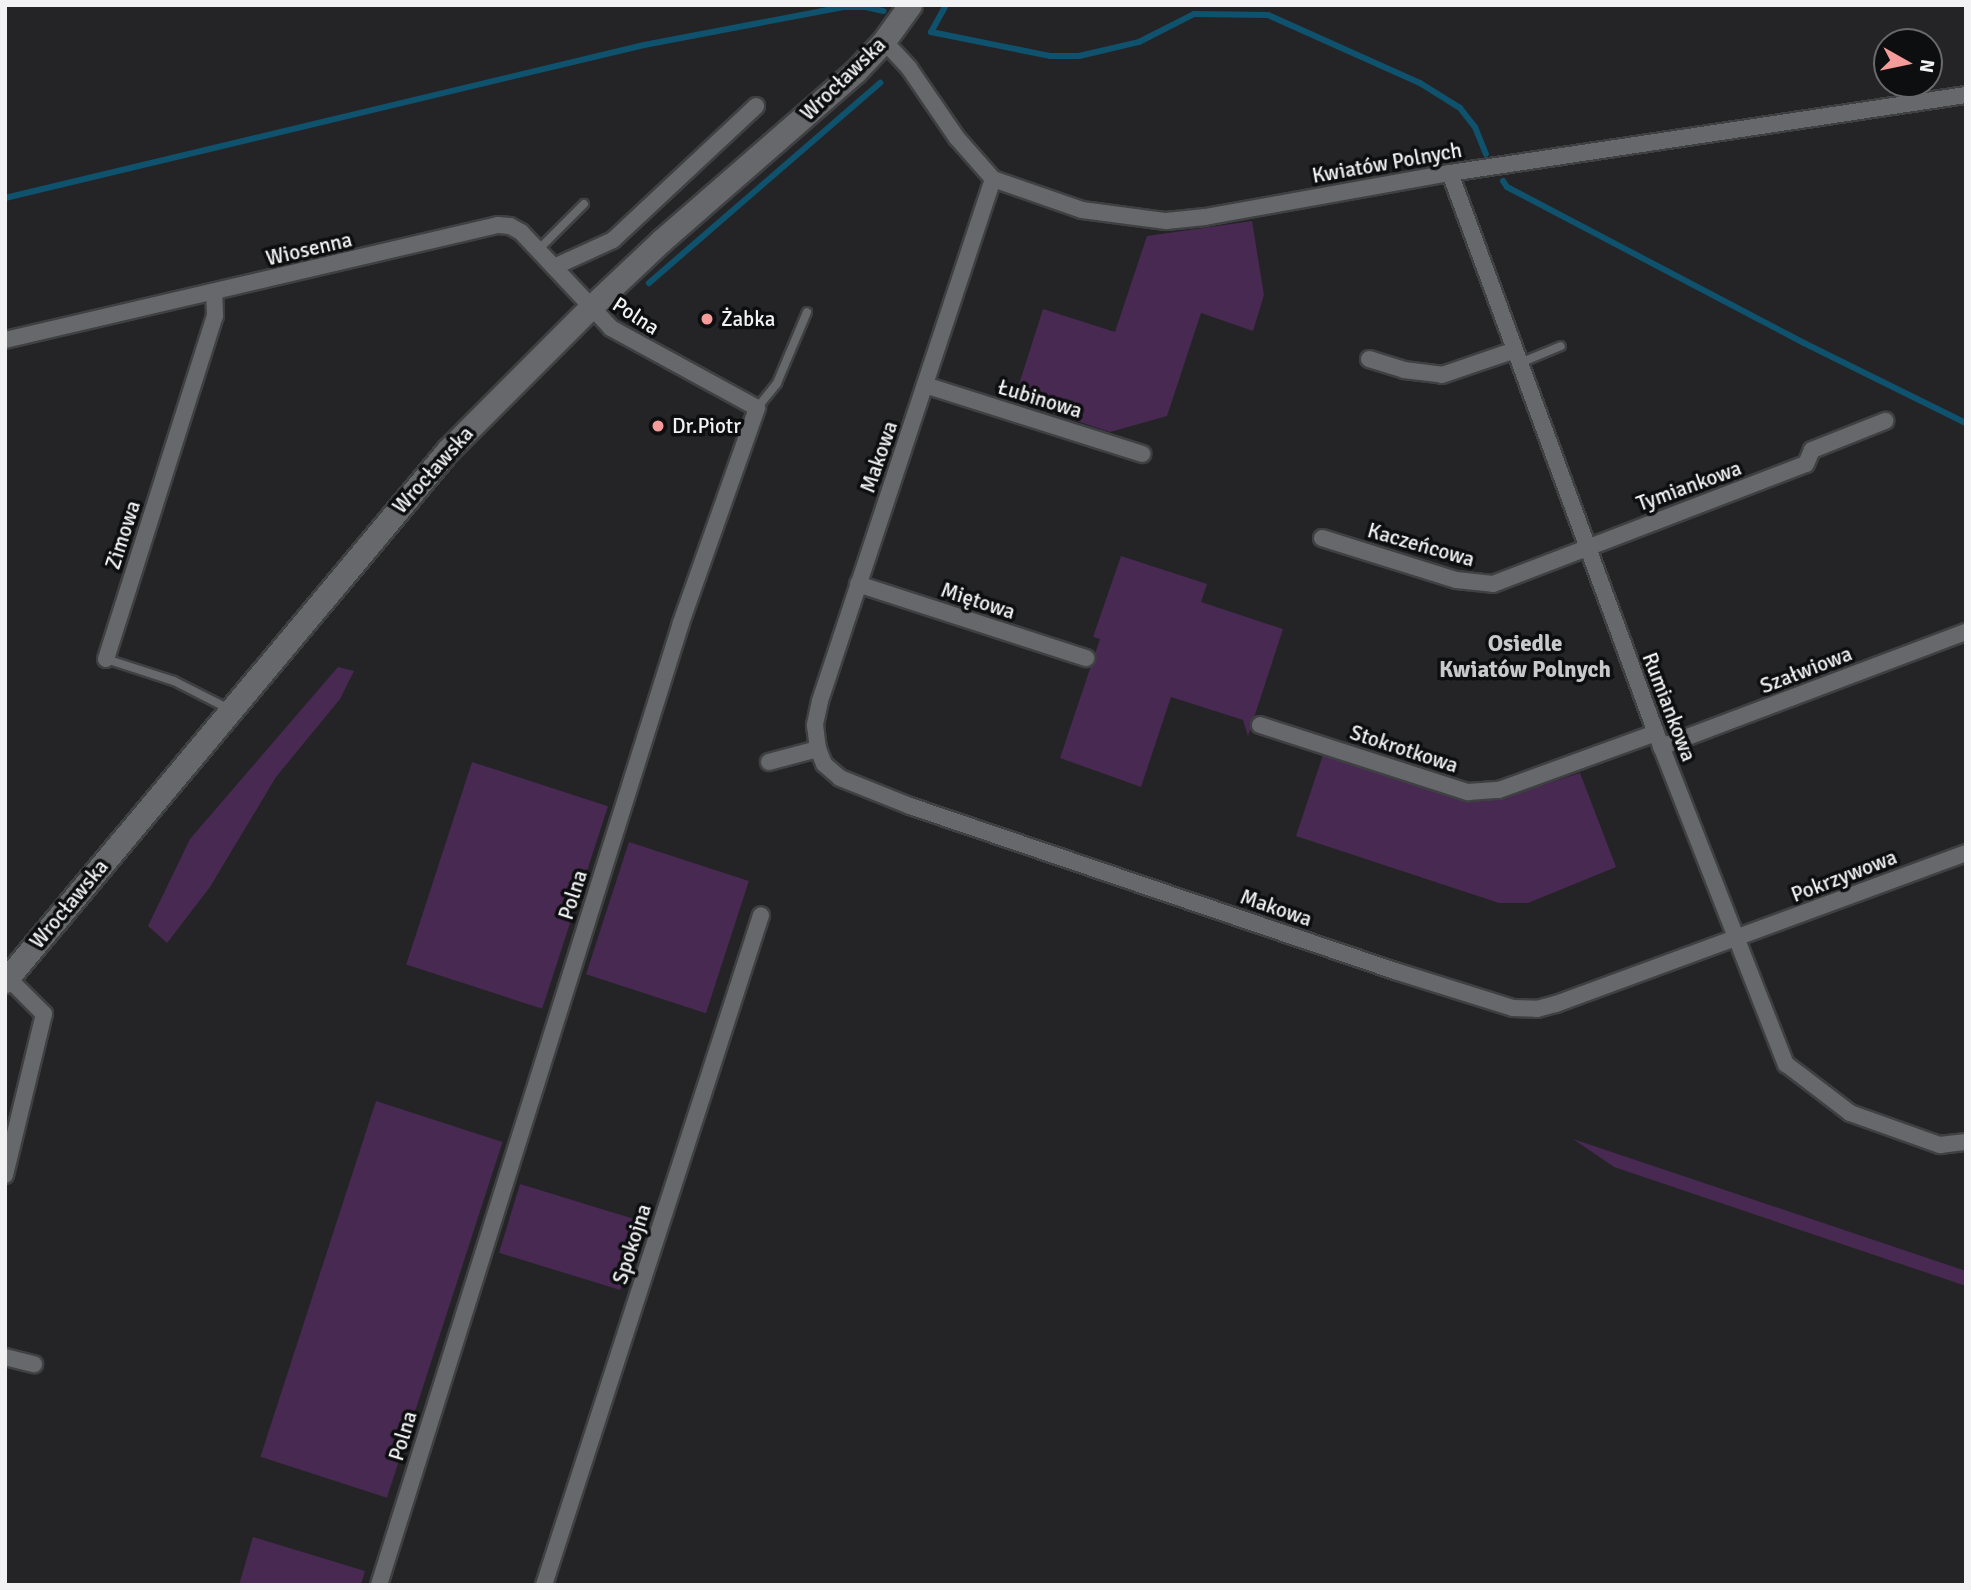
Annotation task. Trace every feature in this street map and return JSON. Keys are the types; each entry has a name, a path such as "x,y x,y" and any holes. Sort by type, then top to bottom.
{"street":[{"name":"Wrocławska","path":"7,980 448,450 590,307 855,72 884,41 910,5"},
{"name":"Kwiatów Polnych","path":"884,41 909,68 957,138 993,179 1082,210 1166,220 1205,217 1450,173 1966,94"},
{"path":"554,267 613,240 756,106"},
{"name":"Rumiankowa","path":"1450,173 1658,740 1786,1064 1850,1113 1940,1145 1966,1142"},
{"name":"Makowa","path":"993,179 820,701 815,725 818,749 824,764 840,778 910,806 1382,967 1513,1008 1537,1009 1556,1004 1737,939"},
{"name":"Wiosenna","path":"5,340 498,225 521,232 590,307"},
{"name":"Zimowa","path":"106,659 215,316 214,293"},
{"name":"Polna","path":"379,1585 677,636 757,408 611,328 590,307"},
{"path":"1368,359 1404,370 1442,375 1517,356"},
{"name":"Łubinowa","path":"925,385 1142,454"},
{"name":"Tymiankowa","path":"1587,546 1806,464 1812,450 1885,421"},
{"name":"Kaczeńcowa","path":"1322,538 1456,580 1493,584 1587,546"},
{"name":"Miętowa","path":"858,584 1086,659"},
{"name":"Szałwiowa","path":"1658,740 1966,632"},
{"name":"Stokrotkowa","path":"1260,725 1468,792 1499,790 1658,740"},
{"path":"769,762 818,749"},
{"name":"Pokrzywowa","path":"1737,939 1966,853"},
{"name":"Spokojna","path":"544,1585 761,915"},
{"path":"5,1175 44,1014 7,980"},
{"path":"5,1357 34,1364"}],"lane":[{"path":"538,250 584,205"},
{"path":"757,408 776,383 807,312"},
{"path":"1517,356 1561,346"},
{"name":"Zimowa","path":"106,659 174,681 218,701 230,711"}],"shaded area":[{"path":"1252,221 1264,295 1253,331 1201,313 1167,416 1110,432 1014,400 1043,309 1115,332 1147,236"},
{"path":"1121,556 1207,584 1201,602 1283,629 1248,736 1243,720 1171,697 1141,787 1060,758 1100,639 1093,637"},
{"path":"338,667 354,671 340,699 276,777 210,887 167,943 148,926 190,839"},
{"path":"1324,752 1467,800 1501,798 1580,773 1616,867 1528,903 1499,903 1296,836"},
{"path":"472,762 608,806 542,1009 406,965"},
{"path":"629,842 749,881 706,1013 586,974"},
{"path":"376,1101 502,1142 387,1498 260,1457"},
{"path":"1573,1139 1966,1271 1966,1286 1614,1167"},
{"path":"520,1184 641,1221 620,1290 499,1253"},
{"path":"253,1537 365,1571 361,1585 239,1585"}],"waterway":[{"path":"946,5 931,32 1050,56 1079,56 1139,42 1194,14 1268,15 1420,83 1460,108 1475,127 1486,154"},
{"path":"5,198 644,45 843,7 866,7 884,11"},
{"path":"649,283 880,83"},
{"path":"1503,181 1507,187 1804,343 1966,423"}],"place":[{"name":"Żabka","path":"707,319"},
{"name":"Dr.Piotr","path":"658,426"}],"district":[{"name":"Osiedle Kwiatów Polnych","path":"1525,657"}]}
